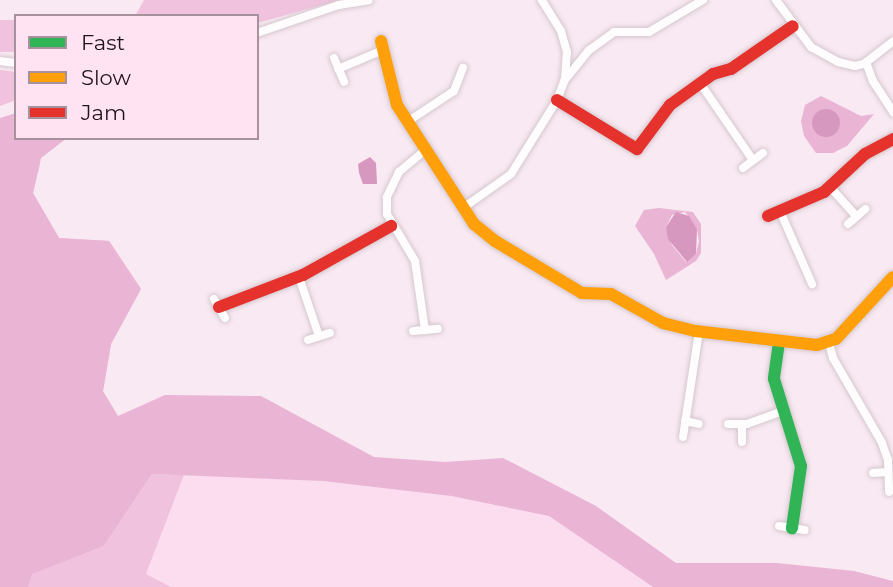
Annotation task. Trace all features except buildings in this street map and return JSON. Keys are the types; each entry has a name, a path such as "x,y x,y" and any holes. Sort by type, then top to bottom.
{"street":[{"path":"259,32 339,5 369,0"},
{"path":"464,208 511,174 557,100 564,81 568,52 561,31 541,0"},
{"path":"564,81 588,51 614,32 649,32 702,0"},
{"path":"777,0 793,26 811,47 838,62 855,66 866,62 893,41"},
{"path":"557,100 637,149 670,105 713,74 730,69 793,26"},
{"path":"338,69 382,45 397,105 424,151 474,224 495,241 582,293 611,294 663,323 804,346 829,343 856,320 893,277"},
{"path":"334,58 344,82"},
{"path":"866,62 873,81 893,112"},
{"path":"407,122 454,91 463,68"},
{"path":"698,85 753,160"},
{"path":"812,284 774,213 831,188 865,154 893,139"},
{"path":"424,151 406,164 387,197 387,214 391,226 415,261 425,330"},
{"path":"743,168 763,153"},
{"path":"831,188 856,216"},
{"path":"848,223 864,209"},
{"path":"220,308 234,299 299,277 391,226"},
{"path":"793,268 803,264"},
{"path":"299,277 319,337"},
{"path":"413,331 438,329"},
{"path":"682,437 699,331"},
{"path":"307,340 330,333"},
{"path":"779,342 774,379 801,466 792,528"},
{"path":"829,343 833,358 882,443 890,492"},
{"path":"728,424 742,425 783,411"},
{"path":"685,421 699,424"},
{"path":"742,425 742,442"},
{"path":"873,473 888,472"}],"shaded area":[{"path":"144,0 341,0 259,22 259,14 136,14"},
{"path":"0,20 14,20 14,52 0,52"},
{"path":"0,70 14,72 14,101 0,106"},
{"path":"821,96 861,116 874,114 847,146 833,153 816,153 804,136 801,121 805,105"},
{"path":"826,109 836,113 840,123 836,133 826,137 816,133 812,123 816,113"},
{"path":"14,114 14,140 64,140 41,158 33,193 59,238 109,241 141,289 111,344 103,391 118,416 165,395 261,396 374,457 445,462 503,458 596,506 676,563 777,563 854,571 893,581 893,587 653,587 549,516 451,496 323,481 152,474 104,546 32,574 28,587 0,587 0,118"},
{"path":"370,157 376,163 377,184 363,184 358,164"},
{"path":"0,159 40,164 33,193 59,238 109,241 141,289 111,344 103,391 32,573 104,546 152,474 184,475 146,574 171,587 0,587"},
{"path":"659,208 693,212 701,224 701,253 696,261 666,280 654,254 635,226 644,210","holes":["685,212 697,229 699,241 696,254 686,262 672,245 666,227 672,215"]},
{"path":"676,212 689,216 697,229 696,254 687,262 668,239 666,227"},
{"path":"184,475 323,481 451,496 549,516 653,587 171,587 146,574"}],"traffic: fast":[{"path":"779,342 774,379 801,466 792,528"}],"traffic: slow":[{"path":"381,41 397,105 474,224 495,241 582,293 611,294 663,323 695,331 817,345 836,339 893,277"}],"traffic: jam":[{"path":"557,100 637,149 670,105 713,74 731,69 793,26"},
{"path":"768,216 824,192 865,154 893,139"},
{"path":"219,307 303,275 391,226"}]}
